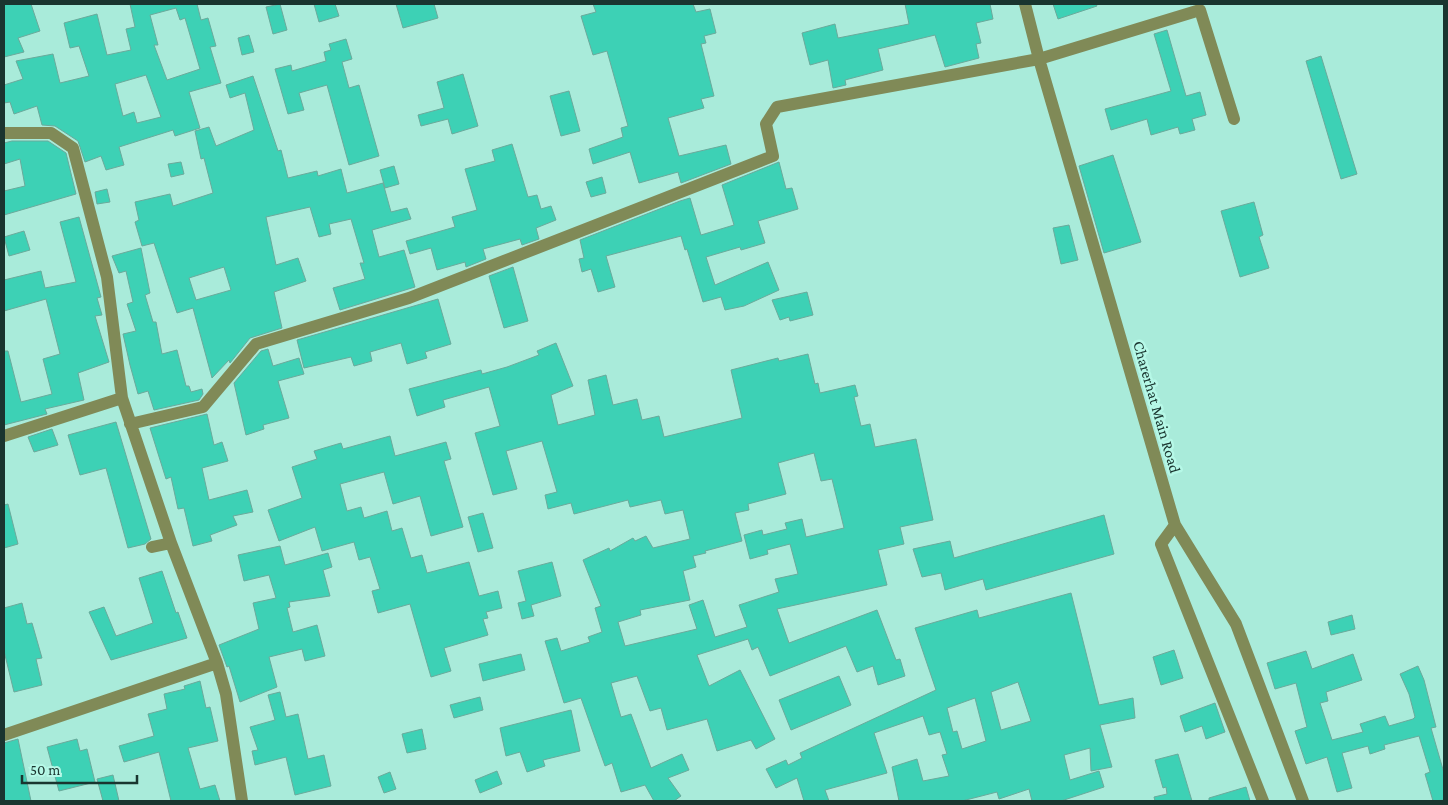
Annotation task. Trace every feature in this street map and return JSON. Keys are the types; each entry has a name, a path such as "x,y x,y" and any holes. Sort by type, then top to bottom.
{"street":[{"name":"Charerhat Main Road","path":"1025,4 1039,59 1175,525 1236,624 1303,801"},
{"path":"130,424 203,407 256,344 409,298 773,156 766,124 777,106 1039,59 1200,10 1234,119"},
{"path":"4,134 51,133 73,148 108,277 122,398 171,543 217,663 226,694 242,801"},
{"path":"4,436 122,398"},
{"path":"1175,525 1161,544 1263,801"},
{"path":"152,548 171,543"},
{"path":"4,735 217,663"}],"building":[{"path":"4,4 31,4 40,31 18,38 24,52 4,57"},
{"path":"130,4 197,4 201,20 208,18 216,46 210,47 221,83 189,92 200,128 175,136 173,130 119,147 124,165 106,170 101,156 85,162 78,141 55,126 42,125 37,106 14,114 10,102 4,103 4,85 23,79 16,61 53,54 60,83 89,76 79,46 70,48 64,23 97,14 107,55 131,50 126,29 135,27","holes":["176,8 180,20 185,18 200,69 167,80 154,45 158,45 150,15","146,75 161,117 137,123 134,112 123,116 115,84"]},
{"path":"280,4 287,30 273,34 266,7"},
{"path":"314,4 335,4 339,16 319,22"},
{"path":"396,4 434,4 438,18 403,28"},
{"path":"593,4 693,4 696,12 710,9 716,33 704,36 706,43 701,44 714,96 701,99 704,108 668,118 679,156 726,145 731,164 681,183 678,172 639,183 630,152 593,164 589,149 623,137 621,128 628,126 607,51 593,55 581,16 596,12"},
{"path":"905,4 990,4 993,19 976,23 981,43 976,44 979,58 945,67 935,35 878,49 883,70 845,80 846,85 833,88 828,60 810,65 802,33 835,24 838,38 909,24"},
{"path":"1053,4 1096,4 1097,6 1058,19"},
{"path":"1167,30 1186,96 1200,92 1206,115 1192,119 1195,130 1180,134 1178,127 1151,135 1147,119 1111,130 1105,109 1171,91 1154,34"},
{"path":"249,35 254,52 242,55 238,38"},
{"path":"346,39 352,59 342,62 349,88 359,85 379,156 349,165 327,85 299,93 304,110 288,114 275,69 291,65 292,71 326,61 324,52 331,50 329,44"},
{"path":"1321,56 1357,174 1341,179 1306,61"},
{"path":"463,74 478,126 452,134 448,119 421,126 418,115 444,108 437,82"},
{"path":"253,76 278,151 281,150 288,178 317,171 318,176 341,169 347,193 383,183 391,212 407,208 411,219 372,230 379,257 404,250 415,287 340,310 333,288 365,279 360,263 364,263 351,219 329,224 331,234 319,237 310,207 266,217 276,265 298,258 306,281 274,292 282,328 250,338 230,363 229,360 212,378 193,308 177,313 154,243 142,246 135,222 139,220 135,202 170,194 173,206 213,193 204,158 201,159 195,131 209,127 216,146 254,130 245,93 230,98 226,85","holes":["224,267 231,290 196,300 189,278"]},
{"path":"569,91 580,131 561,136 550,96"},
{"path":"12,141 48,141 66,153 76,194 4,215 4,191 25,186 20,159 4,164 4,143"},
{"path":"512,144 528,197 537,195 541,209 551,206 556,220 536,228 539,239 522,245 520,239 483,249 486,259 466,267 465,262 437,270 431,248 410,254 406,241 455,227 452,217 477,210 465,169 495,161 492,150"},
{"path":"1113,155 1141,242 1104,253 1079,166"},
{"path":"181,162 184,174 171,177 168,164"},
{"path":"779,162 786,189 792,188 798,209 758,221 765,243 741,250 740,247 706,257 715,285 768,262 779,290 744,306 725,310 721,297 703,302 687,249 685,250 681,236 606,256 615,287 598,292 591,269 582,272 579,259 584,258 580,240 680,201 690,198 701,235 734,225 722,185"},
{"path":"394,166 399,184 385,188 380,170"},
{"path":"602,177 606,193 591,197 586,182"},
{"path":"107,189 110,202 97,204 95,192"},
{"path":"1254,202 1263,235 1259,237 1269,268 1240,277 1221,211"},
{"path":"79,217 101,297 97,298 102,315 95,316 109,362 78,373 84,400 45,409 47,414 4,425 4,351 8,351 21,402 52,394 43,359 60,354 46,299 4,311 4,280 41,271 45,288 76,282 60,222"},
{"path":"1069,225 1078,260 1061,264 1053,228"},
{"path":"24,231 30,250 9,256 4,237"},
{"path":"141,248 150,293 145,295 153,322 156,322 162,354 177,350 186,386 189,386 191,392 202,389 203,394 199,400 154,410 148,391 138,394 123,334 136,331 127,304 133,302 126,271 119,273 112,256"},
{"path":"513,267 528,321 504,328 489,276"},
{"path":"807,292 813,315 790,321 789,317 780,320 772,300"},
{"path":"438,299 451,344 425,352 427,358 407,364 401,343 370,352 372,361 354,366 351,357 304,368 297,340"},
{"path":"556,343 573,386 551,395 558,425 595,415 588,380 606,375 613,405 637,399 642,420 659,416 664,437 742,418 731,370 778,358 779,361 808,354 815,384 818,383 820,393 855,385 858,396 854,397 861,426 870,424 875,447 916,439 933,520 900,527 904,544 878,550 887,585 777,609 789,643 877,610 896,660 900,659 905,676 878,685 873,666 857,672 846,646 770,676 758,647 752,650 748,639 697,655 709,686 740,670 775,739 756,749 751,740 717,751 707,719 667,730 661,708 650,711 637,676 611,683 621,717 631,714 651,768 682,754 689,770 668,778 681,796 674,801 654,801 645,785 621,792 612,763 605,766 581,698 564,703 545,641 557,638 561,651 590,642 588,637 602,632 595,608 601,606 583,560 609,548 610,551 633,538 635,541 646,536 653,548 690,539 683,510 665,514 661,500 630,507 628,500 574,514 571,503 548,509 545,495 557,492 542,441 506,451 517,489 493,495 475,433 500,426 489,387 443,400 445,407 417,416 409,389 481,370 482,374 507,367 539,355 537,351","holes":["814,453 821,481 832,479 844,528 806,537 802,519 785,523 787,529 763,535 762,530 744,535 750,559 768,554 767,550 790,544 798,574 775,579 779,592 739,605 747,627 715,637 703,600 689,605 697,629 625,646 618,622 641,615 640,610 690,600 683,571 696,567 693,556 742,541 735,513 749,510 748,504 786,494 778,463"]},
{"path":"268,349 273,366 299,358 304,374 278,381 289,418 263,425 264,429 246,435 234,383 261,351"},
{"path":"207,414 214,445 222,442 228,461 202,468 209,500 247,490 253,512 233,516 237,525 210,535 212,541 193,546 184,508 178,509 171,477 166,479 150,428"},
{"path":"116,422 151,539 145,544 128,548 106,468 80,475 68,435"},
{"path":"52,429 58,445 34,452 28,437"},
{"path":"390,436 395,456 446,442 451,459 444,461 463,527 431,536 420,496 393,504 384,472 340,484 347,511 361,507 364,518 387,511 392,531 402,528 411,558 422,555 427,573 469,562 479,596 498,591 502,608 486,612 488,618 483,619 488,635 444,648 451,671 431,677 410,604 378,613 372,591 380,589 370,557 359,560 354,542 322,551 315,527 279,541 268,510 302,498 292,467 317,459 314,451 341,443 343,449"},
{"path":"8,504 18,544 4,548 4,505"},
{"path":"483,513 493,548 478,552 468,517"},
{"path":"1104,515 1114,554 986,590 983,579 945,590 941,573 922,577 913,549 950,541 954,558"},
{"path":"280,546 285,565 328,553 332,567 323,570 330,596 289,602 290,607 287,608 293,632 317,625 325,656 305,661 302,649 269,657 277,687 240,702 229,666 227,667 219,645 259,629 253,603 276,598 269,575 244,581 238,555"},
{"path":"552,562 561,596 531,605 534,616 522,619 518,603 526,601 518,571"},
{"path":"162,571 176,613 178,612 187,638 111,660 89,612 104,607 116,636 153,623 139,578"},
{"path":"1071,593 1099,705 1133,698 1135,718 1100,725 1112,767 1091,771 1090,748 1064,755 1070,780 1099,771 1104,787 1061,801 1032,801 1029,789 999,799 997,792 962,801 899,801 892,767 917,759 923,781 949,776 942,755 947,754 940,732 929,735 923,716 874,733 887,773 825,790 829,801 804,801 797,778 776,788 766,769 786,760 788,765 802,758 800,753 936,690 915,628 977,610 979,618","holes":["1018,682 1031,721 1001,730 991,692","975,698 986,741 962,749 957,731 953,732 947,708"]},
{"path":"22,603 27,624 32,623 42,658 36,659 42,685 14,692 4,651 4,608"},
{"path":"1352,615 1355,629 1331,635 1328,622"},
{"path":"1174,650 1183,678 1161,685 1153,657"},
{"path":"1306,651 1312,669 1353,654 1362,680 1326,692 1328,701 1320,703 1332,740 1363,732 1360,724 1385,716 1389,726 1413,719 1415,717 1409,694 1400,674 1418,666 1424,680 1436,727 1431,728 1444,773 1444,800 1433,801 1425,774 1430,772 1419,736 1384,745 1385,749 1370,754 1368,746 1342,753 1352,788 1337,792 1327,757 1306,764 1295,731 1307,727 1296,683 1275,689 1267,663"},
{"path":"521,654 525,670 483,681 479,664"},
{"path":"839,676 851,705 791,730 779,700"},
{"path":"200,681 206,708 210,707 218,741 188,748 200,789 215,785 220,801 171,801 159,752 124,762 119,746 154,736 148,714 167,709 164,694 185,689 184,686"},
{"path":"280,692 286,717 298,714 308,759 324,755 331,786 295,795 286,757 255,765 252,751 258,750 250,727 275,720 268,695"},
{"path":"480,697 483,710 454,718 450,705"},
{"path":"1215,703 1225,732 1206,739 1202,726 1185,732 1180,716"},
{"path":"571,710 580,751 543,760 545,766 527,772 520,752 506,756 500,728"},
{"path":"422,729 426,749 407,753 402,734"},
{"path":"18,739 31,801 4,801 4,743"},
{"path":"77,739 80,751 87,749 95,782 59,791 47,747"},
{"path":"1178,754 1192,801 1155,801 1154,797 1167,794 1166,787 1163,788 1155,760"},
{"path":"497,771 502,784 480,793 475,780"},
{"path":"390,772 396,789 384,793 378,777"},
{"path":"113,775 119,801 103,801 97,779"},
{"path":"1246,787 1250,801 1209,801 1209,798"}]}
